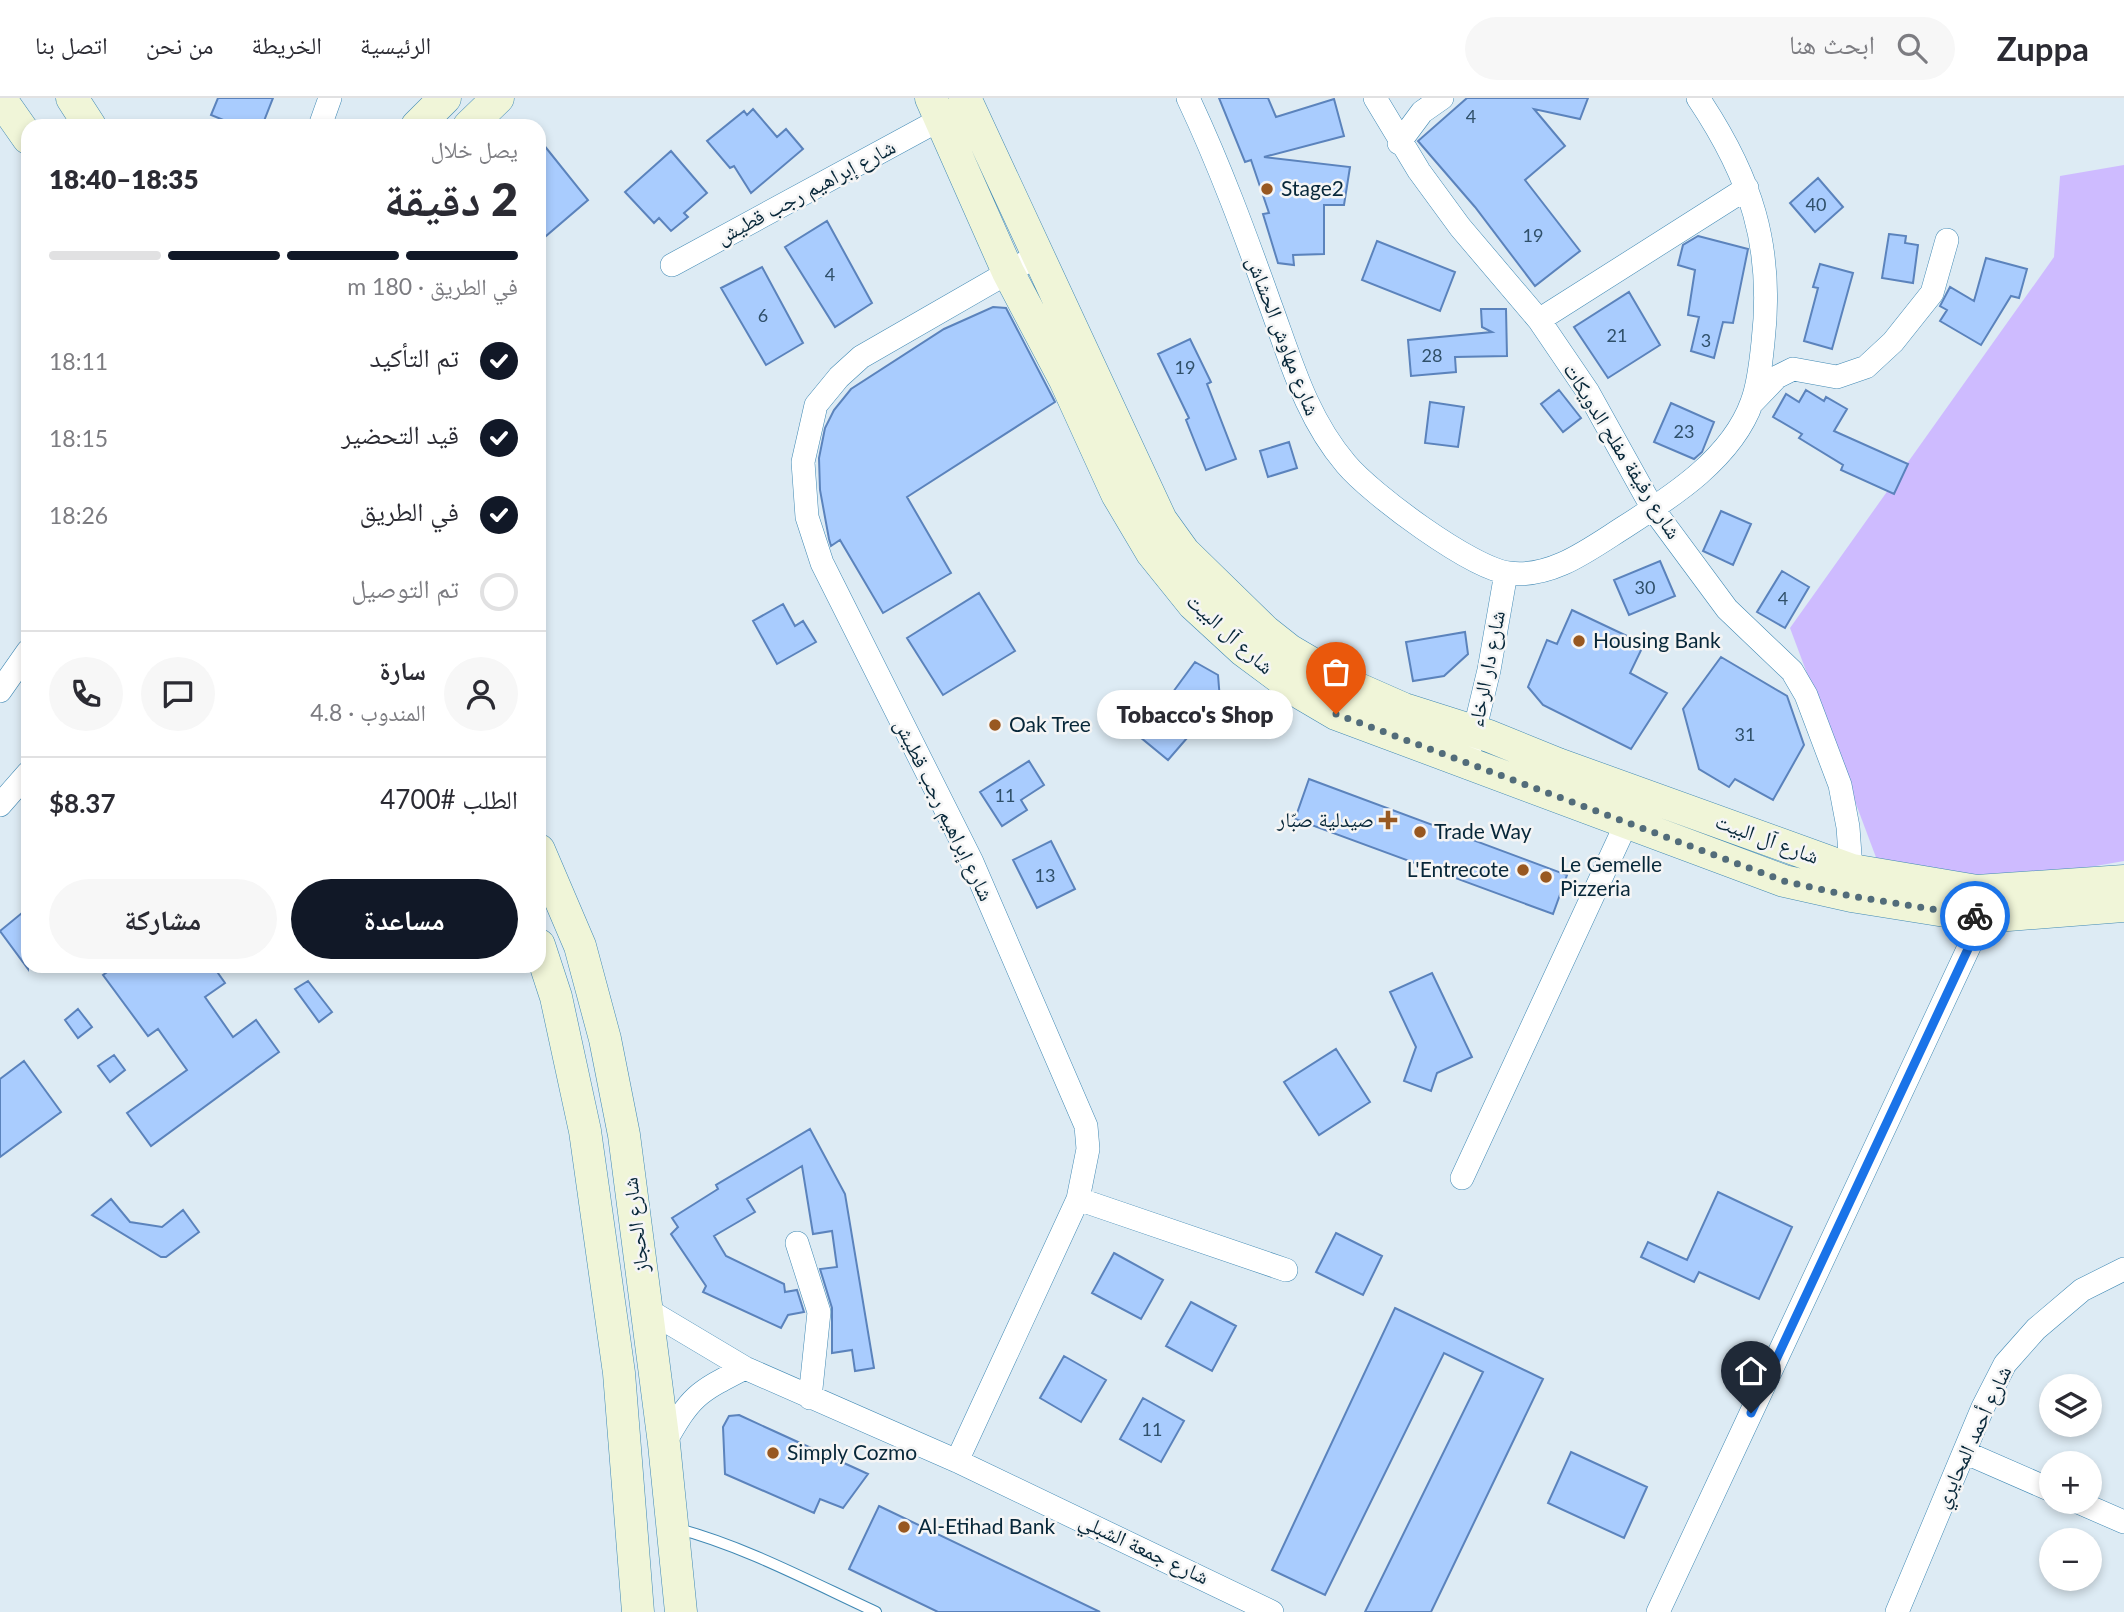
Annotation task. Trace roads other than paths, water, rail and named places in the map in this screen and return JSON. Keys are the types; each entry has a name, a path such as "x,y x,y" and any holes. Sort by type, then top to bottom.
{"street":[{"path":"0,98 21,128"},
{"path":"72,98 86,119"},
{"path":"322,119 330,98"},
{"path":"424,119 445,98"},
{"name":"شارع آل البيت","path":"965,98 1040,254 1161,520 1184,552 1238,607 1289,650 1345,683 1392,704 1476,732 1852,883 1983,917 2124,906"},
{"name":"شارع مهاوش الحشاش","path":"1188,98 1228,186 1294,373 1328,442 1349,468 1404,515 1457,549 1506,573 1539,574 1583,552 1673,496 1716,455 1752,404 1766,314 1765,261 1760,225 1728,145 1698,98"},
{"name":"شارع رفيفة مفلح الدويكات","path":"1375,98 1399,143 1460,227 1539,320 1588,392 1653,509 1727,609 1792,671 1806,695 1840,785 1852,883"},
{"path":"1399,143 1422,112 1442,98"},
{"name":"شارع آل البيت","path":"936,109 1008,272 1065,380 1117,494 1152,553 1193,604 1244,651 1313,701 1336,714 1465,764 1536,787 1626,824 1784,881 1977,891 2124,881"},
{"name":"شارع إبراهيم رجب قطيش","path":"672,265 936,109"},
{"path":"1539,320 1747,188"},
{"path":"1752,404 1777,377 1793,369 1837,377 1866,367 1893,342 1932,293 1947,240"},
{"name":"شارع إبراهيم رجب قطيش","path":"957,1461 1079,1199 1088,1149 1086,1126 972,862 822,563 807,517 803,462 816,405 839,377 862,357 1040,254"},
{"name":"شارع دار الرخاء","path":"1465,764 1476,732 1506,573"},
{"path":"0,691 21,661"},
{"path":"0,806 21,781"},
{"path":"1462,1178 1626,824"},
{"name":"شارع الحجاز","path":"546,866 580,946 605,1039 624,1135 664,1444 681,1612"},
{"path":"1658,1612 1983,917"},
{"name":"شارع الحجاز","path":"546,966 556,997 585,1131 620,1373 638,1612"},
{"path":"1079,1199 1286,1270"},
{"path":"797,1243 819,1312 810,1398"},
{"name":"شارع أحمد المحايري","path":"1897,1612 1994,1381 2021,1344 2082,1290 2124,1269"},
{"name":"شارع جمعة الشبلي","path":"646,1310 745,1367 957,1461 1272,1612"},
{"path":"664,1444 687,1405 704,1390 745,1367"},
{"path":"1964,1452 2039,1485"},
{"path":"2102,1512 2124,1522"}],"lane":[{"path":"672,1528 699,1534 876,1612"}],"place":[{"name":"Stage2","path":"1267,189"},
{"name":"Housing Bank","path":"1579,641"},
{"name":"Tobacco's Shop","path":"1336,714"},
{"name":"Oak Tree","path":"995,725"},
{"name":"صيدلية صبّار","path":"1388,820"},
{"name":"Trade Way","path":"1420,832"},
{"name":"L'Entrecote","path":"1523,870"},
{"name":"Le Gemelle Pizzeria","path":"1546,877"},
{"name":"Simply Cozmo","path":"773,1453"},
{"name":"Al-Etihad Bank","path":"904,1527"}]}
